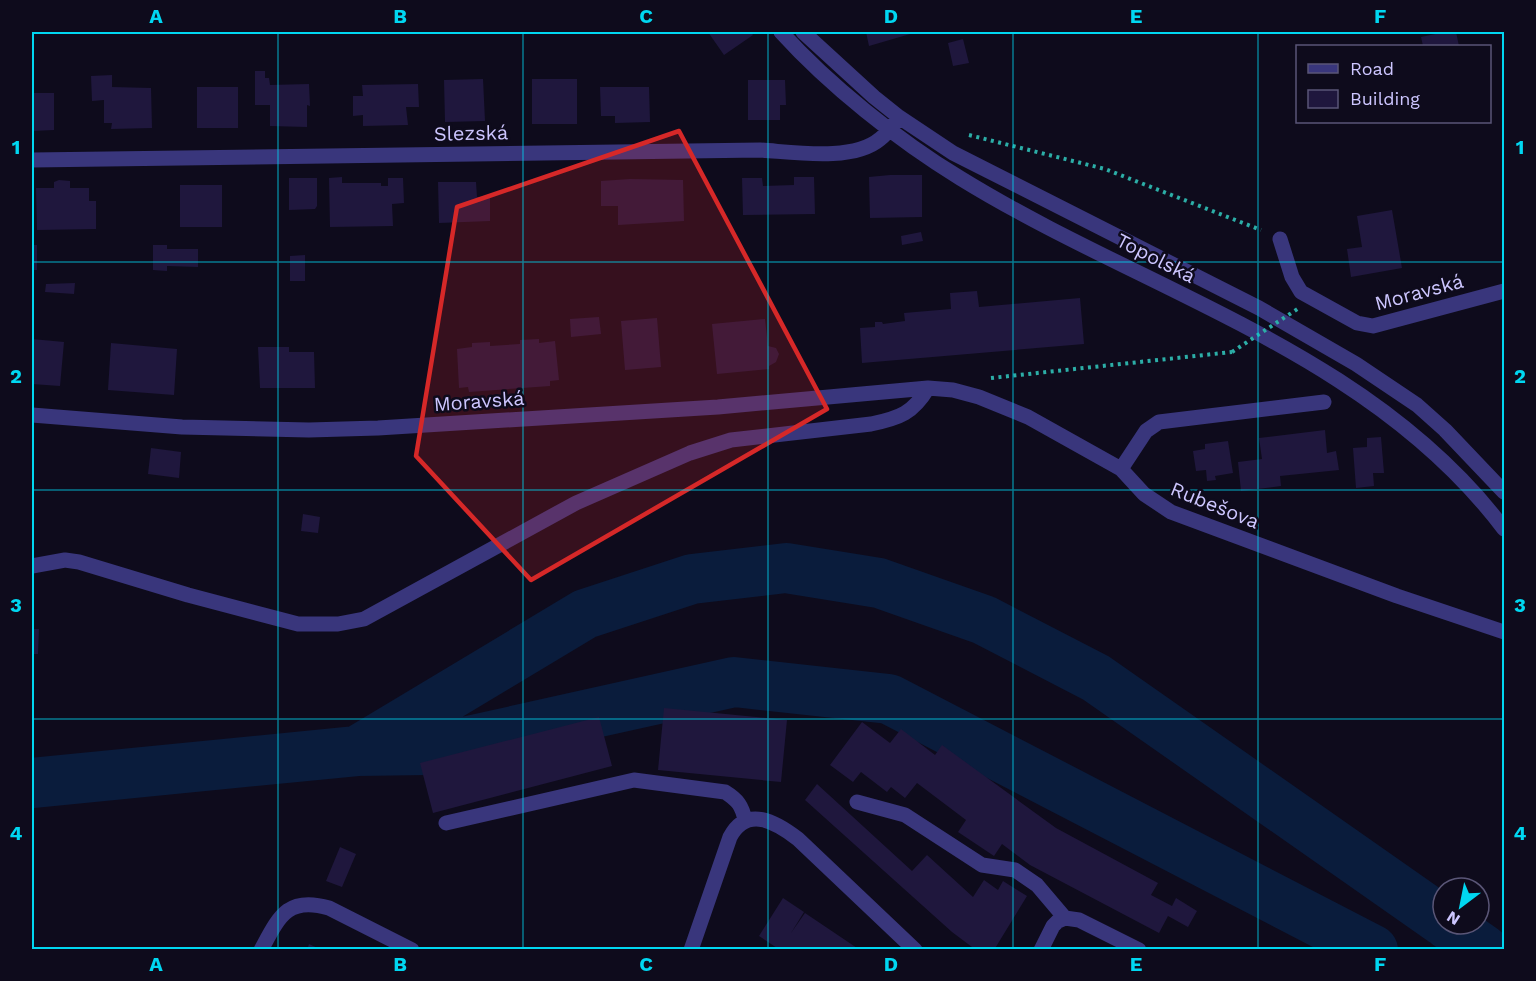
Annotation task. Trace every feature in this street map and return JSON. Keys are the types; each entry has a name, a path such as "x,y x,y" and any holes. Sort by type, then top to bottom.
{"street":[{"name":"Topolská","path":"782,32 816,67 894,123 958,177 1241,325 1340,381 1400,422 1461,478 1504,529"},
{"name":"Topolská","path":"803,32 850,76 894,123 1259,308 1356,364 1417,405 1468,453 1504,492"},
{"name":"Slezská","path":"32,160 760,150 828,153 866,146 880,138 894,123"},
{"name":"Moravská","path":"1280,239 1292,277 1301,292 1365,326 1504,291"},
{"name":"Moravská","path":"32,415 182,427 309,430 378,428 718,407 928,387"},
{"name":"Rubešova","path":"928,387 971,394 1005,406 1121,469 1154,502 1179,516 1397,596 1504,632"},
{"path":"32,566 65,560 79,562 188,595 298,624 338,624 364,619 576,503 690,453 731,440 890,420 914,407 928,387"},
{"path":"1121,469 1146,431 1159,422 1324,402"},
{"path":"446,823 634,780 725,792 736,798 742,807 745,820"},
{"path":"857,802 905,815 982,865 1015,870 1037,885 1065,918"},
{"path":"692,950 730,837 745,820 765,820 786,831 915,950"},
{"path":"261,950 283,913 292,907 315,904 329,908 412,950"},
{"path":"1041,950 1053,926 1065,918 1079,920 1139,950"}],"path":[{"path":"938,144 949,133 955,132 1105,169 1280,239"},
{"path":"985,379 1232,352 1299,308"}],"highlighted area":[{"path":"679,131 827,409 531,580 416,456 457,207"}],"building":[{"path":"708,32 751,32 753,35 724,55"},
{"path":"866,32 917,32 869,46"},
{"path":"1456,32 1459,45 1423,45 1421,37"},
{"path":"963,39 969,63 953,66 948,43"},
{"path":"255,71 265,71 265,78 269,78 270,85 309,84 310,106 307,105 307,127 270,126 270,105 255,105"},
{"path":"112,75 112,87 151,88 152,128 111,129 112,123 104,123 104,100 92,101 91,76"},
{"path":"483,79 485,121 445,122 444,80"},
{"path":"532,79 577,79 577,124 532,124"},
{"path":"748,80 785,80 786,105 780,105 780,120 748,120"},
{"path":"418,84 419,107 406,107 408,125 363,126 363,115 353,116 353,96 363,96 362,85"},
{"path":"197,87 238,87 238,128 197,128"},
{"path":"600,87 649,87 650,122 615,123 615,116 601,116"},
{"path":"32,93 54,93 54,130 32,131"},
{"path":"922,175 922,217 870,218 869,177"},
{"path":"342,177 342,183 381,183 381,186 388,186 388,178 403,178 404,203 392,204 393,226 330,227 329,178"},
{"path":"794,177 814,177 815,214 743,215 742,178 762,178 763,186 794,185"},
{"path":"289,178 317,178 317,206 315,209 289,210"},
{"path":"683,180 684,221 618,225 618,206 601,206 601,181"},
{"path":"70,181 70,188 89,188 89,201 96,201 96,229 37,230 36,188 54,188 54,182"},
{"path":"438,182 476,182 477,197 490,196 490,221 439,223"},
{"path":"180,185 222,185 222,227 180,227"},
{"path":"1392,210 1402,268 1351,277 1347,249 1362,247 1357,216"},
{"path":"921,232 923,241 902,245 901,236"},
{"path":"32,245 37,245 37,270 32,270"},
{"path":"153,245 167,245 167,249 198,249 198,267 167,266 167,271 153,270"},
{"path":"305,255 305,281 290,281 290,256"},
{"path":"75,283 74,294 45,292 46,284"},
{"path":"977,291 979,307 1080,298 1084,344 862,363 860,328 875,327 875,322 883,324 905,321 904,313 951,309 950,293"},
{"path":"599,317 601,334 571,337 570,319"},
{"path":"657,318 661,367 625,370 621,321"},
{"path":"765,319 768,346 776,348 779,354 776,362 769,366 769,369 717,374 712,324"},
{"path":"32,339 64,342 60,386 32,384"},
{"path":"539,339 539,343 555,341 559,380 550,381 550,386 469,392 468,387 459,388 457,349 472,347 472,343 490,342 490,346 520,344 520,340"},
{"path":"111,343 177,349 174,395 108,390"},
{"path":"258,347 289,347 289,352 314,352 315,388 260,388"},
{"path":"1325,430 1327,453 1336,451 1339,470 1280,476 1281,486 1241,491 1238,462 1262,459 1259,438"},
{"path":"1381,437 1384,473 1373,473 1374,486 1356,488 1353,448 1367,447 1367,438"},
{"path":"1228,441 1233,473 1215,476 1216,480 1207,481 1206,470 1196,471 1193,451 1205,449 1205,444"},
{"path":"151,448 181,452 179,478 148,474"},
{"path":"303,514 320,517 318,533 301,531"},
{"path":"32,629 39,629 38,654 32,654"},
{"path":"664,708 787,720 781,782 658,770"},
{"path":"599,717 612,766 433,813 420,763"},
{"path":"862,722 890,743 901,729 935,755 942,745 1056,828 1158,883 1151,895 1172,906 1176,898 1197,911 1188,927 1168,916 1159,933 1030,865 1002,844 994,856 958,832 966,820 917,783 905,798 891,787 887,792 861,772 853,782 830,765"},
{"path":"817,784 912,871 927,855 973,897 984,880 998,890 1003,881 1027,896 994,950 976,950 952,932 805,800"},
{"path":"340,847 356,854 342,887 326,881"},
{"path":"783,898 804,912 791,933 805,913 860,950 780,950 759,936"},
{"path":"309,944 322,950 307,950"}],"waterway":[{"path":"32,783 357,751 585,614 692,579 786,568 879,583 984,620 1096,678 1431,913"},
{"path":"357,751 428,750 734,682 889,699 1373,950"},
{"path":"1464,936 1484,950"}]}
